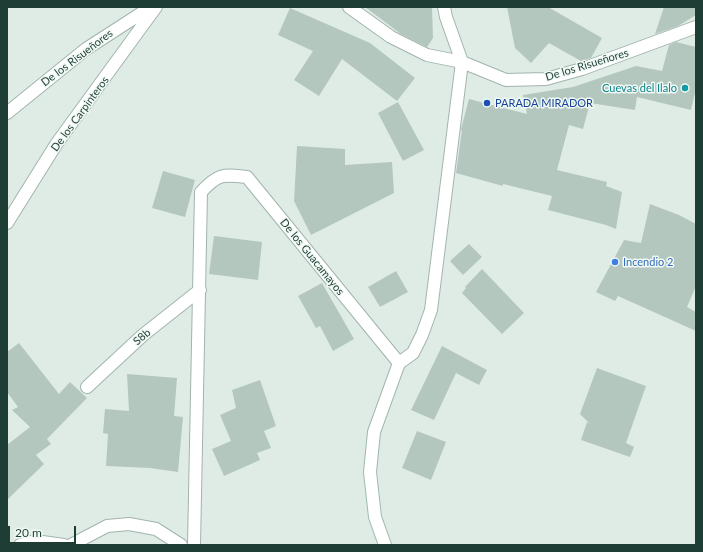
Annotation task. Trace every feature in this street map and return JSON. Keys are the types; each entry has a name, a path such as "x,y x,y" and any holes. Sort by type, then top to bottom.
{"street":[{"name":"De los Risueñores","path":"7,113 86,49 151,7"},
{"name":"De los Carpinteros","path":"7,223 57,143 156,7"},
{"name":"De los Risueñores","path":"349,7 391,37 427,55 462,62 506,80 546,79 582,69 696,27"},
{"path":"385,545 375,517 370,472 374,432 399,363 413,353 422,335 431,310 462,62 446,17 444,7"},
{"name":"De los Guacamayos","path":"194,545 201,192 212,180 228,175 247,177 399,363"},
{"name":"S8b","path":"87,387 143,335 200,290"},
{"path":"71,545 106,526 129,524 156,530 181,545"},
{"path":"20,545 35,541 64,545"}],"building":[{"path":"365,7 432,7 433,38 427,47 401,34"},
{"path":"507,7 548,7 602,38 591,58 581,61 549,43 531,63 515,48"},
{"path":"664,7 696,7 696,15 678,26 655,34"},
{"path":"290,8 370,43 415,78 397,101 342,59 319,96 294,80 313,51 278,35"},
{"path":"676,42 696,47 696,88 691,110 637,97 635,110 590,103 583,129 569,125 557,170 607,182 606,186 622,192 616,229 548,210 552,196 503,184 503,186 456,173 461,129 469,99 527,114 523,95 573,87 636,66 662,71 669,45"},
{"path":"398,102 424,150 403,161 378,113"},
{"path":"297,146 345,149 345,165 392,162 394,193 311,235 294,201"},
{"path":"163,171 195,180 185,217 152,208"},
{"path":"650,204 679,215 696,224 696,286 687,307 696,312 696,331 618,296 615,301 596,292 624,240 641,243"},
{"path":"214,236 262,242 258,280 209,274"},
{"path":"469,244 482,257 463,275 450,261"},
{"path":"482,269 524,313 502,334 462,293 466,288 465,287"},
{"path":"396,271 408,292 380,307 368,287"},
{"path":"322,283 354,339 333,351 320,326 316,328 298,296"},
{"path":"19,343 59,394 70,382 87,398 47,439 51,444 36,455 44,464 7,500 7,445 30,427 12,410 18,407 7,392 7,352"},
{"path":"442,346 487,370 479,385 456,373 434,420 411,410"},
{"path":"597,368 646,386 626,443 634,447 630,457 581,440 587,422 590,424 580,414"},
{"path":"127,374 177,378 174,416 183,417 178,472 150,468 106,466 108,434 103,433 105,409 129,411"},
{"path":"260,380 276,426 264,431 271,448 257,453 260,460 224,476 212,449 231,441 220,415 236,408 232,390"},
{"path":"417,431 446,442 431,480 402,468"}],"place":[{"name":"Cuevas del Ilalo","path":"685,88"},
{"name":"PARADA MIRADOR","path":"487,103"},
{"name":"Incendio 2","path":"615,262"}]}
